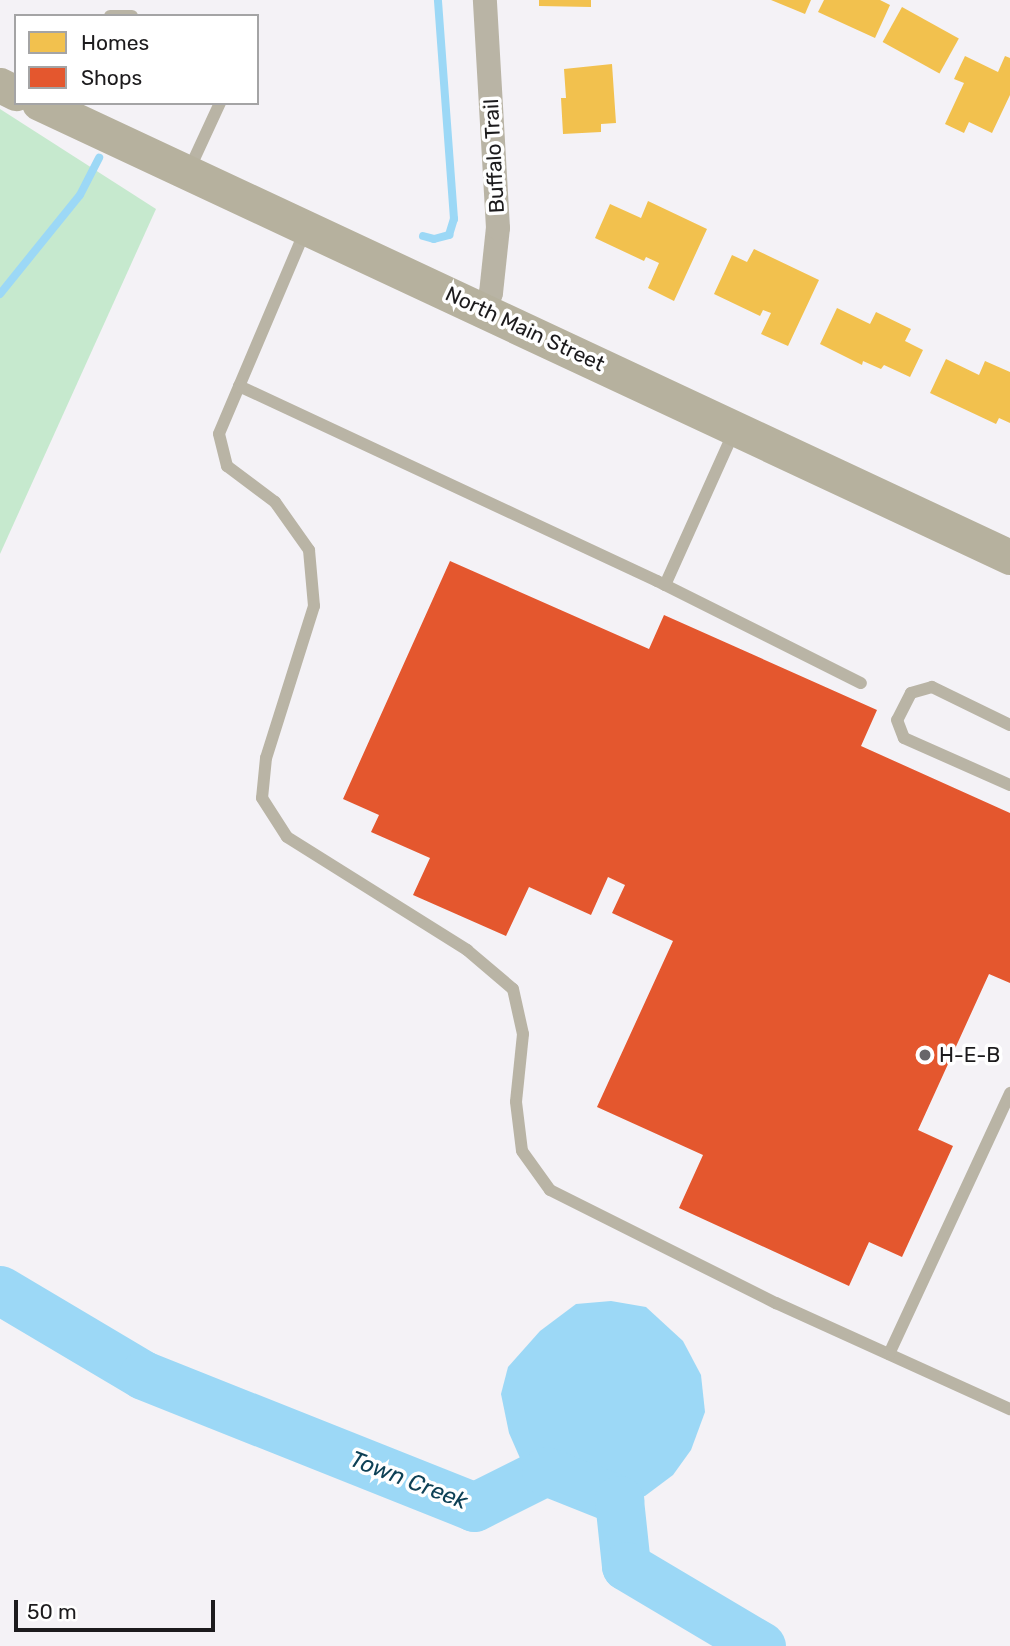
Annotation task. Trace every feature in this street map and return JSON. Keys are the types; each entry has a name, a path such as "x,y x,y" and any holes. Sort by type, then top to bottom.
{"street":[{"name":"Buffalo Trail","path":"485,0 498,228 491,293 485,311"},
{"name":"North Main Street","path":"44,105 1010,556"}],"lane":[{"path":"188,173 219,105"},
{"path":"307,228 219,434 227,466 275,502 309,550 314,606 266,758 262,798 287,837 467,950 513,989 523,1034 516,1102 522,1151 550,1190 776,1303 1010,1409"},
{"path":"239,386 665,585 861,683"},
{"path":"665,585 735,428"},
{"path":"1010,725 932,687 911,693 897,720 904,738 1010,785"},
{"path":"889,1354 1010,1093"}],"green space":[{"path":"0,109 156,209 0,554"}],"water":[{"path":"611,1301 646,1307 683,1341 701,1375 705,1412 691,1450 673,1475 645,1496 599,1505 557,1494 523,1465 509,1433 501,1394 508,1367 540,1331 576,1304"}],"building: Homes":[{"path":"539,0 591,0 591,7 539,6"},
{"path":"771,0 811,0 805,14"},
{"path":"824,0 880,0 890,5 875,38 818,12"},
{"path":"902,7 959,39 939,73 883,42"},
{"path":"965,56 998,72 1005,56 1010,58 1010,95 992,133 969,122 964,133 945,124 964,83 954,79"},
{"path":"612,64 616,123 601,124 601,132 563,134 561,98 566,98 564,69"},
{"path":"648,201 707,229 674,301 648,288 659,263 646,257 644,261 595,238 610,204 641,218"},
{"path":"754,249 819,280 788,346 761,334 771,313 763,310 760,316 714,294 732,255 747,262"},
{"path":"837,308 870,324 876,312 911,329 905,341 923,350 910,377 884,365 881,369 863,361 862,365 820,344"},
{"path":"946,359 979,375 985,361 1010,372 1010,423 999,418 996,424 930,393"}],"building: Shops":[{"path":"450,561 649,649 664,615 877,710 861,746 1010,813 1010,983 989,974 918,1130 953,1146 902,1257 869,1242 849,1286 679,1208 703,1155 597,1107 673,941 612,913 625,885 608,877 591,915 529,887 506,936 413,895 430,858 371,832 379,815 343,799"}],"waterway":[{"path":"423,236 434,239 449,235 454,219 438,0"},
{"path":"0,294 80,195 99,158"},
{"name":"Town Creek","path":"0,1290 143,1375 474,1507 546,1471 619,1500 626,1566 761,1646"}],"place":[{"name":"H-E-B","path":"925,1055"}]}
